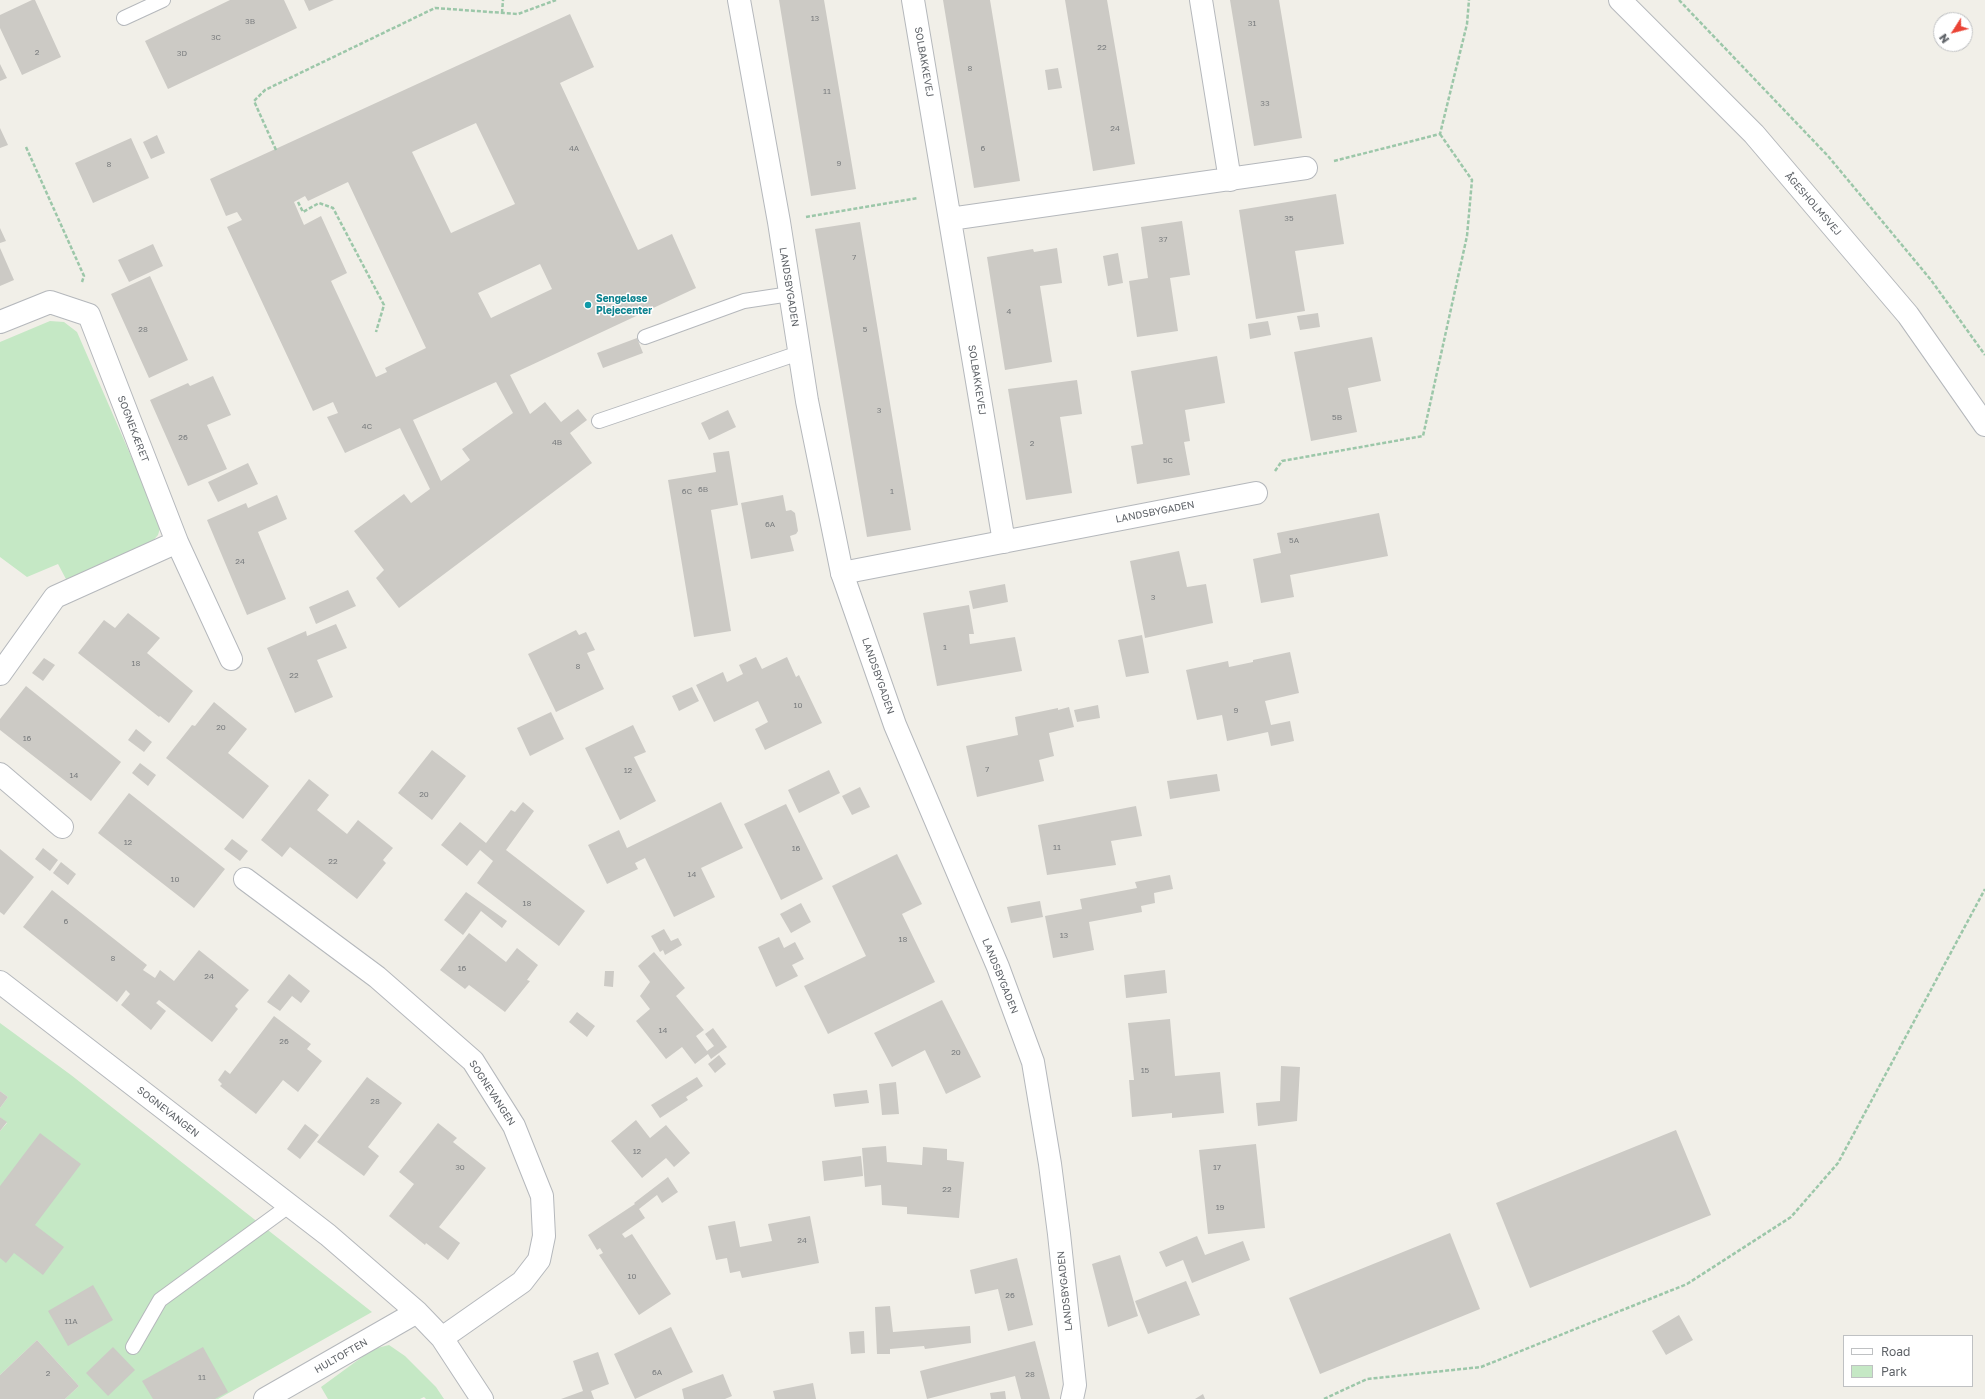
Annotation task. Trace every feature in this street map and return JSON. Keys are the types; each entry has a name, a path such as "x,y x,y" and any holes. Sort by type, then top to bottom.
{"street":[{"name":"LANDSBYGADEN","path":"739,0 779,222 807,401 842,573 895,725 998,967 1033,1062 1050,1164 1075,1385 1072,1399"},
{"name":"SOLBAKKEVEJ","path":"913,0 1004,542"},
{"path":"1201,0 1230,180"},
{"name":"ÅGESHOLMSVEJ","path":"1620,0 1759,140 1908,315 1985,425"},
{"path":"950,219 1306,168"},
{"path":"0,322 50,302 82,312"},
{"name":"SOGNEKÆRET","path":"82,312 177,542 231,659"},
{"name":"LANDSBYGADEN","path":"842,573 1256,492"},
{"path":"0,674 55,597 177,542"},
{"path":"0,774 62,827"},
{"name":"SOGNEVANGEN","path":"245,879 377,977 473,1061 514,1126 542,1196 544,1236 539,1260 522,1282 442,1338"},
{"name":"SOGNEVANGEN","path":"0,982 328,1235 418,1312 442,1338 482,1399"},
{"name":"HULTOFTEN","path":"265,1399 418,1312"}],"lane":[{"path":"124,18 163,0"},
{"path":"645,337 744,301 790,294"},
{"path":"599,420 799,352"},
{"path":"133,1347 160,1300 290,1205"}],"path":[{"path":"502,13 503,0"},
{"path":"276,150 254,101 265,90 435,8 518,14 556,0"},
{"path":"1256,492 1282,461 1423,436 1467,236 1472,180 1440,134 1468,24 1469,0"},
{"path":"1679,0 1828,156 1931,280 1985,355"},
{"path":"1306,168 1440,134"},
{"path":"26,147 84,276 82,312"},
{"path":"779,222 946,194"},
{"path":"298,202 303,212 319,203 333,208 384,305 376,332"},
{"path":"1324,1399 1367,1379 1481,1367 1687,1284 1791,1217 1838,1163 1985,889"}],"green space":[{"path":"50,321 64,322 77,332 161,525 158,535 151,543 67,581 58,564 27,577 0,557 0,342"},
{"path":"0,1023 71,1075 372,1312 218,1399 65,1399 79,1386 37,1340 0,1375 0,1131 7,1123 0,1117 0,1108 8,1097 0,1091"},
{"path":"389,1345 405,1356 436,1387 444,1399 426,1399 424,1397 420,1399 328,1399 321,1387 373,1349"}],"building":[{"path":"35,0 61,57 22,75 0,28 0,15"},
{"path":"230,0 284,0 297,28 168,89 145,41"},
{"path":"304,0 334,0 309,11"},
{"path":"779,0 824,0 856,189 811,196"},
{"path":"943,0 990,0 1020,181 974,188"},
{"path":"1065,0 1107,0 1135,164 1093,171"},
{"path":"1230,0 1279,0 1302,138 1254,146"},
{"name":"Sengeløse Plejecenter","path":"570,14 594,67 560,83 638,250 672,234 696,288 510,375 530,414 545,402 561,422 578,409 587,420 570,433 592,463 399,608 376,578 384,570 354,531 404,494 411,503 430,489 400,428 345,453 327,417 338,413 333,402 313,411 227,227 242,220 237,212 226,216 210,179","holes":["476,123 515,204 451,233 412,152","348,182 426,348 385,368 387,372 376,377 331,281 347,273 321,216 304,225 294,202 305,196 308,201","540,264 552,289 491,318 478,293","496,382 513,413 462,449 470,460 441,481 413,420"]},
{"path":"0,64 7,78 0,81"},
{"path":"1058,68 1062,88 1048,90 1045,70"},
{"path":"0,128 8,145 0,148"},
{"path":"157,135 165,153 151,159 143,142"},
{"path":"131,138 149,178 93,203 75,163"},
{"path":"1336,194 1344,244 1295,251 1305,311 1256,319 1239,210"},
{"path":"1182,221 1190,275 1170,278 1178,331 1137,337 1129,281 1148,278 1141,227"},
{"path":"860,222 911,530 867,537 815,229"},
{"path":"0,228 6,241 0,243"},
{"path":"153,244 163,266 129,282 118,260"},
{"path":"0,248 14,280 0,286"},
{"path":"1057,248 1062,283 1040,286 1052,362 1005,370 987,257 1033,249 1034,252"},
{"path":"1118,253 1123,283 1108,286 1103,256"},
{"path":"150,276 188,360 149,378 111,294"},
{"path":"1318,313 1320,327 1300,330 1297,316"},
{"path":"1268,321 1271,335 1250,339 1248,324"},
{"path":"1372,337 1381,381 1348,388 1357,432 1311,441 1294,352"},
{"path":"637,338 643,353 603,368 597,353"},
{"path":"1217,356 1225,403 1185,410 1190,441 1184,442 1190,475 1137,484 1131,446 1143,444 1131,371"},
{"path":"213,376 231,415 207,425 227,469 188,486 150,400 188,383 190,386"},
{"path":"1077,380 1082,414 1060,417 1072,493 1026,500 1008,389"},
{"path":"728,410 736,427 709,440 701,423"},
{"path":"729,451 738,505 711,510 731,631 694,637 668,480 716,472 713,453"},
{"path":"248,463 258,484 218,502 208,482"},
{"path":"277,495 287,519 258,532 286,599 247,615 207,520 246,503 248,508"},
{"path":"783,495 786,511 791,510 795,513 798,531 796,534 790,536 794,551 751,559 741,503"},
{"path":"1379,513 1388,556 1290,575 1294,597 1261,603 1253,559 1281,553 1277,533"},
{"path":"1179,551 1187,587 1206,584 1213,623 1145,638 1130,561"},
{"path":"1005,584 1008,602 973,609 969,591"},
{"path":"348,590 356,606 316,624 309,607"},
{"path":"969,605 974,634 969,634 970,644 1015,637 1022,671 937,686 923,613"},
{"path":"128,613 160,638 147,653 193,691 169,723 160,716 159,717 78,653 104,620 115,628"},
{"path":"336,624 347,648 317,660 333,697 295,713 267,648 306,631 307,636"},
{"path":"576,630 579,635 586,632 595,650 587,653 604,689 556,712 528,654"},
{"path":"1142,635 1149,673 1126,677 1118,640"},
{"path":"1290,652 1299,693 1265,701 1271,725 1290,721 1294,741 1271,746 1268,732 1227,741 1222,715 1197,720 1186,670 1228,661 1229,667"},
{"path":"756,657 762,669 787,657 796,677 799,675 822,723 765,750 755,729 768,722 758,701 714,722 696,685 723,672 727,682 743,674 739,665"},
{"path":"44,658 55,665 43,681 32,673"},
{"path":"26,686 121,762 91,801 0,730 0,719"},
{"path":"692,687 699,701 679,711 672,696"},
{"path":"214,702 247,729 228,753 269,786 243,819 166,758 192,725 195,726"},
{"path":"1098,705 1100,718 1077,722 1074,710"},
{"path":"1069,707 1074,727 1049,733 1054,756 1039,760 1044,781 977,797 966,746 1018,735 1015,717"},
{"path":"551,712 564,739 530,756 517,728"},
{"path":"633,725 646,752 634,757 656,801 620,820 585,748"},
{"path":"136,729 152,742 144,752 128,740"},
{"path":"432,750 466,776 432,820 398,793"},
{"path":"140,763 156,775 148,786 132,773"},
{"path":"829,770 840,793 799,813 788,790"},
{"path":"1217,774 1220,791 1170,799 1167,781"},
{"path":"309,779 329,795 317,810 347,834 358,820 393,848 383,860 386,863 357,899 290,847 282,857 261,840"},
{"path":"860,787 870,807 852,815 842,796"},
{"path":"129,793 225,869 194,908 98,833"},
{"path":"523,802 534,811 506,850 585,911 559,946 477,883 493,861 480,850 467,866 441,845 460,822 486,843 511,810 515,812"},
{"path":"721,802 743,848 701,868 715,897 674,917 645,858 635,863 638,869 607,884 588,845 619,830 627,848"},
{"path":"786,804 823,879 781,900 744,824"},
{"path":"1136,806 1142,836 1111,841 1116,865 1047,875 1038,825"},
{"path":"232,839 248,851 240,861 224,849"},
{"path":"43,848 58,860 50,871 35,859"},
{"path":"0,849 34,877 4,915 0,912"},
{"path":"897,854 922,904 902,914 935,982 828,1034 804,986 866,956 832,886"},
{"path":"61,862 76,874 68,885 53,873"},
{"path":"1170,875 1173,889 1154,893 1155,903 1141,906 1142,912 1089,922 1094,950 1053,958 1045,916 1082,909 1080,899 1137,888 1135,882"},
{"path":"52,890 147,965 143,970 155,978 160,970 174,981 199,950 249,990 235,1006 238,1009 212,1042 159,1000 156,1003 166,1011 151,1030 121,1005 130,994 126,990 117,1002 23,927"},
{"path":"466,892 507,921 502,928 481,911 463,935 444,920"},
{"path":"1040,901 1043,917 1011,923 1007,907"},
{"path":"801,903 811,922 791,933 780,914"},
{"path":"664,929 671,941 678,938 682,945 665,955 663,950 660,952 651,936"},
{"path":"469,933 506,962 517,948 538,965 527,980 530,981 505,1012 469,985 465,989 440,970"},
{"path":"779,937 784,948 795,942 804,959 792,965 798,976 776,987 758,947"},
{"path":"654,952 685,988 676,996 704,1030 696,1036 707,1051 714,1046 705,1034 713,1028 727,1047 711,1059 708,1054 695,1064 682,1047 666,1059 636,1021 650,1009 640,996 650,982 638,966"},
{"path":"1165,970 1167,993 1126,998 1124,975"},
{"path":"605,971 614,971 613,987 604,986"},
{"path":"289,974 310,991 301,1003 292,996 280,1011 267,1002"},
{"path":"942,1000 981,1077 946,1094 925,1050 892,1067 874,1033"},
{"path":"577,1012 595,1026 587,1037 569,1022"},
{"path":"274,1016 311,1044 307,1049 322,1061 298,1092 283,1080 256,1114 220,1086 222,1084 218,1080 225,1070 230,1074"},
{"path":"1170,1019 1175,1076 1220,1072 1224,1113 1172,1118 1172,1113 1132,1117 1129,1080 1134,1080 1128,1023"},
{"path":"719,1055 726,1064 715,1073 708,1064"},
{"path":"1281,1066 1300,1067 1297,1121 1258,1126 1256,1103 1280,1101"},
{"path":"367,1077 402,1103 368,1147 379,1156 364,1176 317,1142"},
{"path":"697,1077 703,1086 686,1097 688,1100 660,1118 651,1105"},
{"path":"896,1082 899,1114 882,1115 879,1084"},
{"path":"867,1090 869,1103 835,1107 833,1094"},
{"path":"0,1091 8,1097 0,1108"},
{"path":"0,1117 7,1122 0,1131"},
{"path":"636,1120 650,1138 666,1125 690,1153 674,1167 666,1158 642,1178 611,1141"},
{"path":"438,1123 457,1138 453,1142 486,1168 439,1227 460,1243 448,1260 426,1243 425,1245 389,1216 414,1184 399,1172"},
{"path":"305,1124 319,1135 300,1159 287,1149"},
{"path":"1676,1130 1711,1215 1530,1288 1496,1203"},
{"path":"40,1133 81,1164 35,1225 64,1247 43,1275 14,1253 6,1263 0,1258 0,1186"},
{"path":"1256,1144 1265,1228 1208,1234 1199,1150"},
{"path":"886,1146 887,1162 922,1165 923,1147 947,1149 947,1160 964,1162 959,1218 907,1214 907,1207 882,1205 881,1185 865,1187 862,1148"},
{"path":"861,1156 863,1176 824,1181 822,1161"},
{"path":"668,1177 678,1192 662,1203 657,1195 639,1209 645,1218 622,1234 625,1238 632,1234 671,1294 639,1315 599,1255 603,1253 600,1248 597,1250 588,1235 635,1204 634,1203"},
{"path":"810,1216 819,1263 742,1278 740,1271 730,1273 727,1258 716,1260 708,1226 735,1221 740,1247 772,1241 768,1224"},
{"path":"1450,1233 1480,1309 1320,1374 1289,1298"},
{"path":"1197,1236 1205,1255 1243,1241 1250,1260 1192,1283 1183,1260 1166,1267 1159,1252"},
{"path":"1120,1255 1138,1316 1108,1327 1092,1264"},
{"path":"1017,1258 1033,1325 1008,1331 998,1289 975,1294 970,1270"},
{"path":"1186,1281 1200,1315 1148,1334 1135,1301"},
{"path":"93,1285 113,1320 68,1346 48,1311"},
{"path":"890,1306 893,1332 970,1326 971,1343 925,1349 924,1346 890,1349 890,1354 877,1354 875,1307"},
{"path":"1679,1315 1693,1340 1666,1355 1652,1331"},
{"path":"671,1327 693,1372 635,1399 614,1354"},
{"path":"864,1331 865,1353 851,1354 849,1332"},
{"path":"37,1340 79,1386 65,1399 0,1399 0,1375"},
{"path":"1035,1341 1050,1399 1021,1399 1015,1376 927,1399 920,1371"},
{"path":"113,1347 135,1370 108,1396 86,1373"},
{"path":"203,1347 228,1392 215,1399 153,1399 142,1381"},
{"path":"598,1352 609,1384 591,1391 594,1399 561,1399 583,1391 573,1361"},
{"path":"723,1374 732,1396 725,1399 684,1399 682,1389"},
{"path":"813,1383 816,1399 775,1399 773,1391"},
{"path":"1005,1391 1006,1399 991,1399 990,1393"},
{"path":"1203,1394 1205,1399 1195,1399"}],"place":[{"name":"Sengeløse Plejecenter","path":"588,305"}]}
